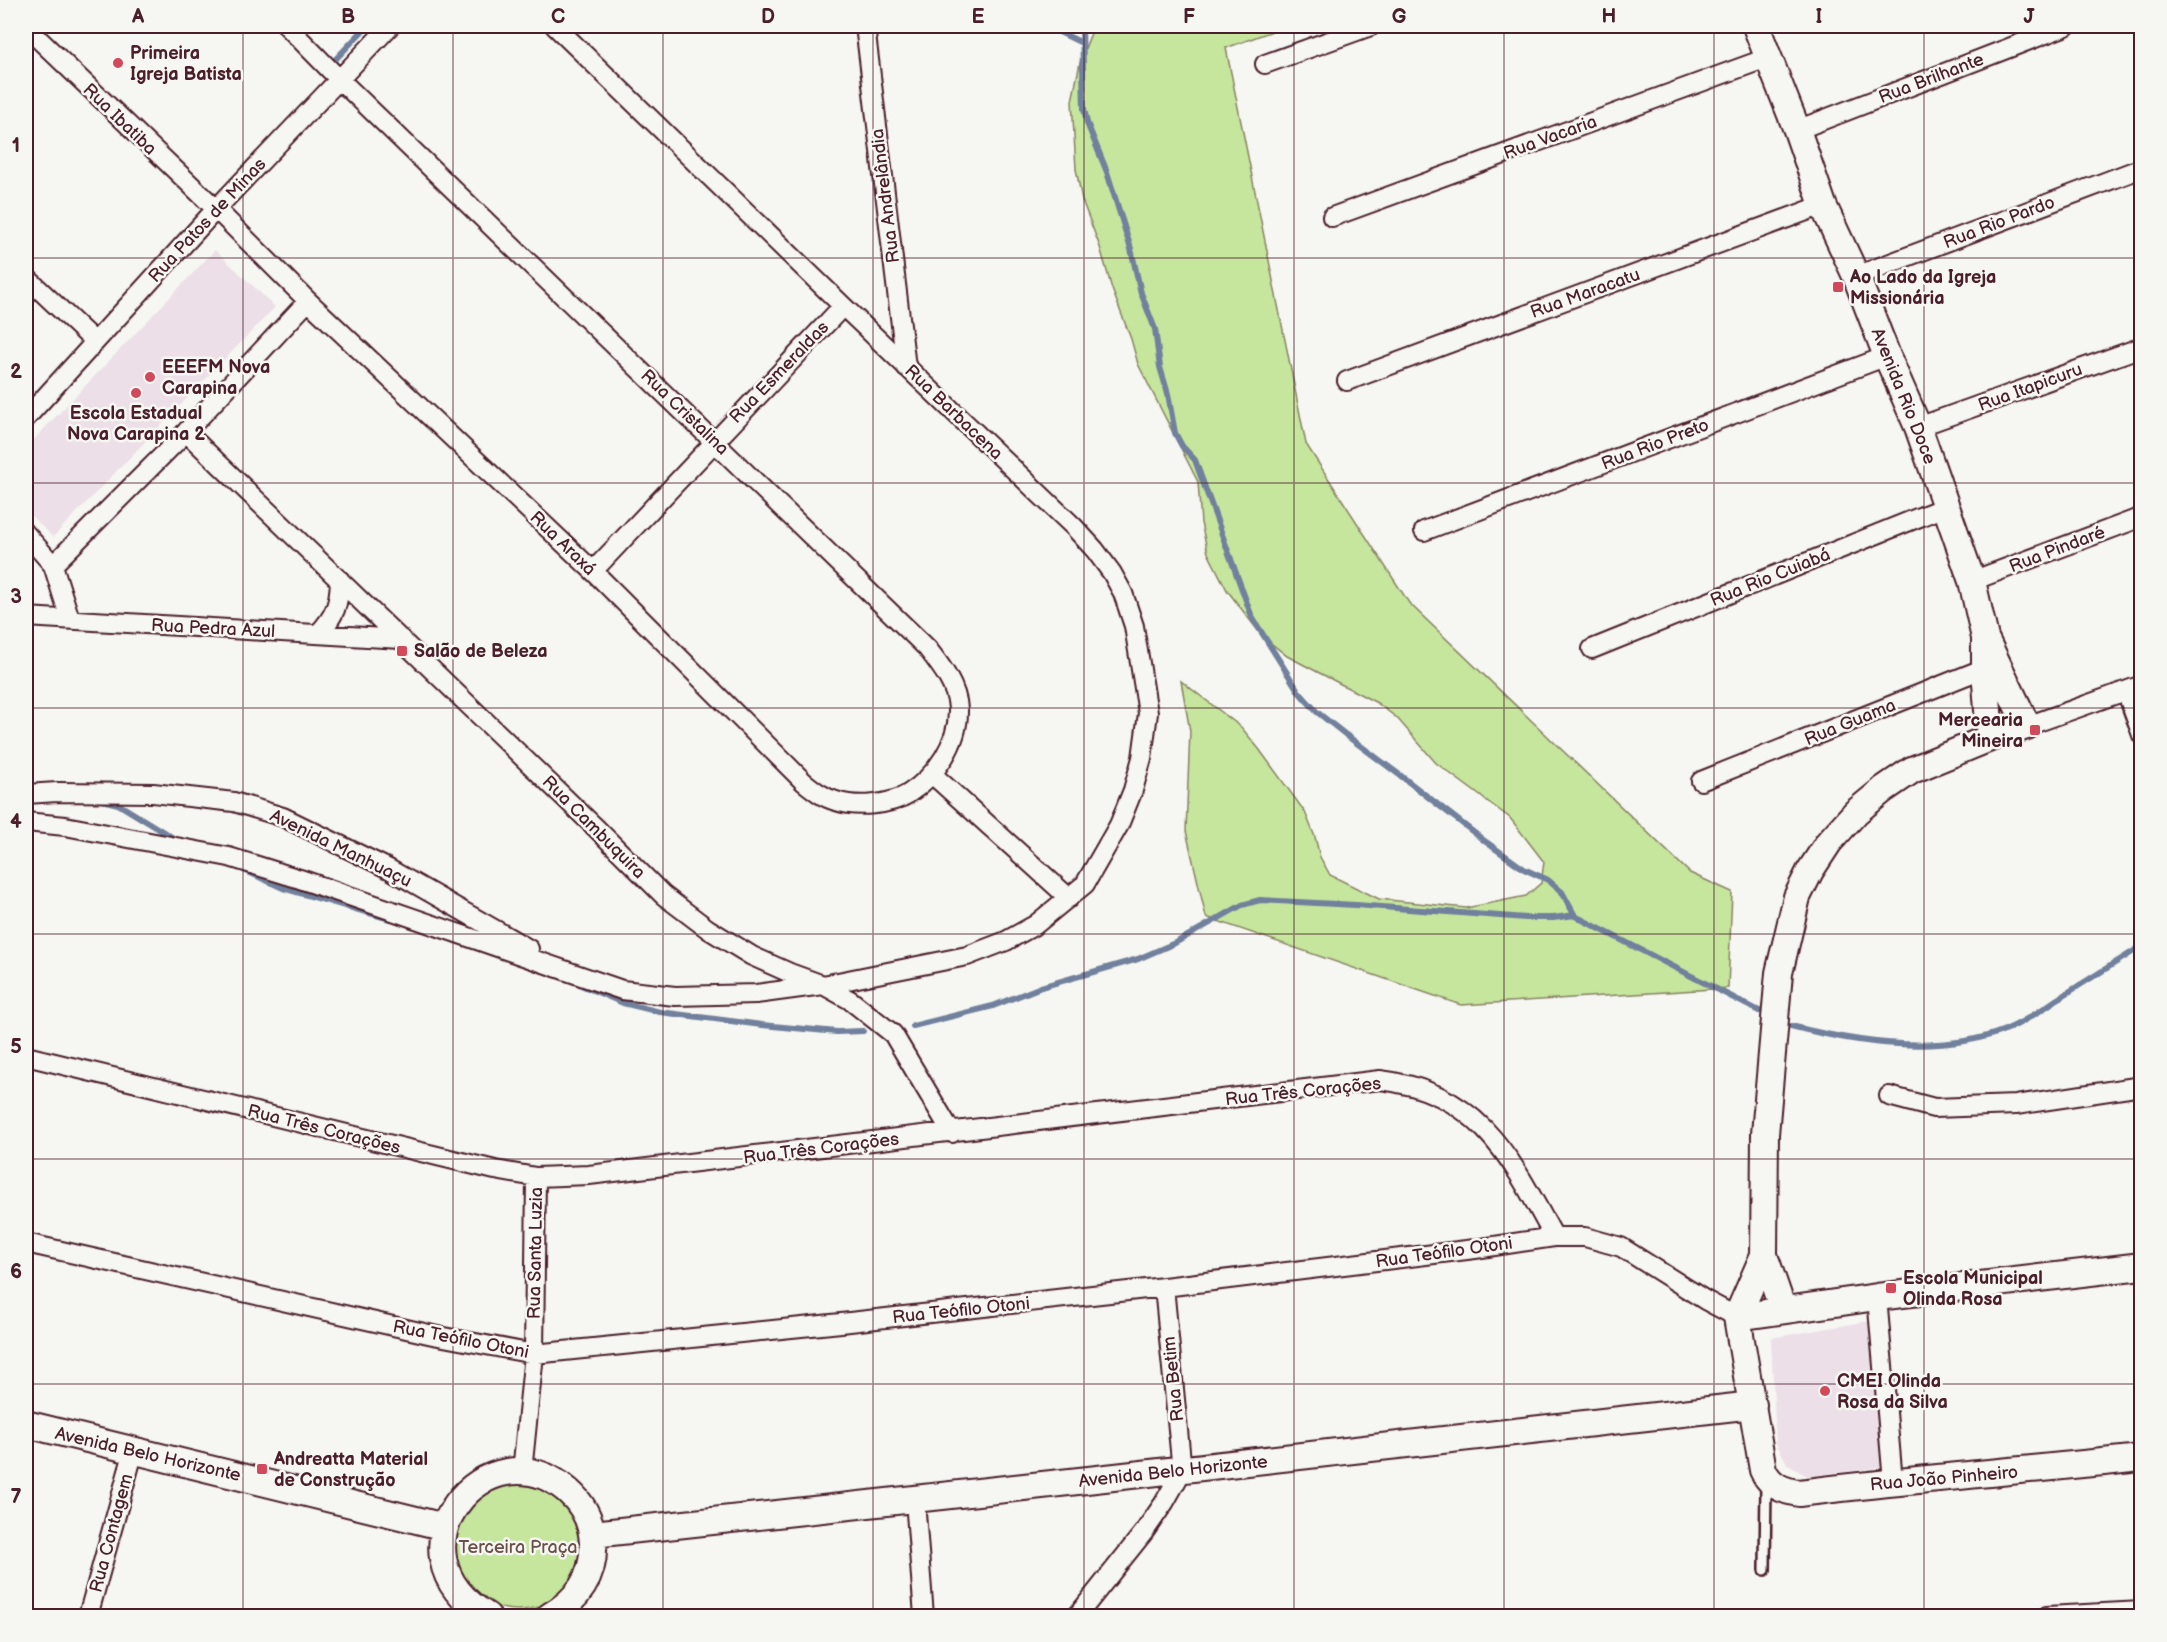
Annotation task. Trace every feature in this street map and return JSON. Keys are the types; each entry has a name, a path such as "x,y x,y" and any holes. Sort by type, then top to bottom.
{"street":[{"name":"Rua Cristalina","path":"287,26 339,79 909,629 942,667 953,687 958,708 957,728 946,755 932,774"},
{"name":"Rua Patos de Minas","path":"26,418 216,209 390,26"},
{"name":"Rua Barbacena","path":"555,26 1074,527 1112,573 1123,593 1134,626 1148,713 1142,758 1133,790 1119,825 1085,884 1069,898"},
{"name":"Rua Andrelândia","path":"865,26 906,366"},
{"path":"1265,64 1371,26"},
{"name":"Avenida Rio Doce","path":"1756,26 1797,130 1823,205 1856,276 1918,427 1972,581 1992,666 1990,738"},
{"name":"Rua Brilhante","path":"1797,130 2066,26"},
{"name":"Rua Ibatiba","path":"26,27 216,209"},
{"name":"Rua Vacaria","path":"1332,217 1767,58"},
{"name":"Rua Rio Pardo","path":"1856,276 2142,168"},
{"name":"Rua Maracatu","path":"1347,381 1823,205"},
{"name":"Rua Araxá","path":"216,209 308,301 593,571 804,782 819,793 836,801 858,805 886,801 907,794 932,774"},
{"path":"26,277 95,342"},
{"path":"54,565 186,432 308,301"},
{"name":"Rua Esmeraldas","path":"593,571 714,440 843,306"},
{"name":"Rua Itapicuru","path":"1918,427 2142,347"},
{"name":"Rua Rio Preto","path":"1424,531 1887,356"},
{"name":"Rua Cambuquira","path":"186,432 663,895 708,929 752,956 823,985"},
{"name":"Rua Rio Cuiabá","path":"1592,649 1947,506"},
{"name":"Rua Pindaré","path":"1972,581 2142,517"},
{"path":"26,534 54,565 70,619"},
{"path":"318,634 336,611 340,580"},
{"name":"Rua Pedra Azul","path":"26,618 401,639"},
{"name":"Avenida Rio Doce","path":"1992,666 2027,726"},
{"name":"Rua Guama","path":"1701,781 1992,666"},
{"path":"1783,1310 1764,1255 1765,1134 1779,973 1797,897 1810,871 1829,842 1856,812 1884,789 1912,770 1990,738 2134,688 2142,735"},
{"path":"823,985 967,957 1035,925 1069,898 932,774"},
{"name":"Avenida Manhuaçu","path":"26,794 57,792 176,795 234,802 283,817 389,869 565,969"},
{"name":"Avenida Manhuaçu","path":"26,822 65,826 229,857 300,879 622,990 675,996 756,994 823,985"},
{"path":"823,985 850,1000 893,1034 952,1133"},
{"name":"Rua Três Corações","path":"26,1056 451,1161 536,1178 589,1175 952,1133 1380,1080 1402,1082 1441,1096 1465,1111 1490,1133 1507,1154 1554,1237"},
{"path":"1889,1096 1934,1108 2016,1105 2142,1086"},
{"name":"Rua Santa Luzia","path":"522,1472 534,1354 536,1178"},
{"name":"Rua Teófilo Otoni","path":"26,1243 434,1335 534,1354 853,1322 1164,1287 1475,1249 1554,1237 1585,1237 1621,1247 1710,1304 1737,1317"},
{"path":"1764,1255 1737,1317 1764,1470"},
{"path":"1737,1317 1877,1297 2142,1266"},
{"name":"Rua Betim","path":"1164,1287 1182,1471"},
{"path":"1877,1297 1893,1482"},
{"path":"1744,1359 1757,1329 1783,1310"},
{"name":"Avenida Belo Horizonte","path":"593,1534 915,1500 1020,1486 1182,1471 1753,1405"},
{"name":"Avenida Belo Horizonte","path":"26,1425 445,1527"},
{"name":"Rua Contagem","path":"88,1617 134,1450"},
{"name":"Rua João Pinheiro","path":"1764,1470 1780,1488 1800,1493 2142,1458"},
{"path":"1077,1617 1144,1532 1182,1471"},
{"path":"487,1617 468,1605 454,1588 445,1569 442,1548 445,1527 456,1504 474,1486 496,1475 522,1472 542,1476 560,1485 575,1498 587,1515 593,1534 594,1555 590,1575 580,1593 550,1617"},
{"path":"915,1500 924,1617"},
{"path":"2047,1617 2142,1611"}],"lane":[{"path":"1764,1470 1765,1570"}],"shaded area":[{"name":"EEEFM Nova Carapina","path":"215,250 275,307 53,537 26,511 26,448"},
{"name":"CMEI Olinda Rosa da Silva","path":"1870,1321 1885,1467 1807,1476 1788,1465 1776,1443 1771,1338"}],"green space":[{"path":"1094,26 1286,26 1226,48 1306,444 1409,603 1690,873 1732,892 1728,988 1461,1005 1206,917 1186,831 1190,731 1181,681 1241,727 1259,749 1305,812 1320,857 1330,875 1379,899 1466,908 1526,896 1541,883 1544,862 1510,818 1436,763 1397,718 1377,703 1287,656 1262,636 1227,590 1208,553 1201,523 1198,482 1138,364 1100,247 1082,200 1076,169 1072,101 1081,58"},
{"name":"Terceira Praça","path":"518,1484 542,1489 562,1503 576,1523 581,1547 576,1571 562,1591 542,1605 518,1610 494,1605 474,1591 460,1571 455,1547 460,1523 474,1503 494,1489"}],"waterway":[{"path":"332,63 367,26"},
{"path":"1047,26 1082,43"},
{"path":"1082,26 1084,109 1087,123 1107,172 1131,249 1141,293 1155,329 1160,367 1168,394 1175,433 1182,446 1195,460 1252,617 1299,692 1317,712 1486,842 1524,869 1548,880 1562,892 1575,916 1759,1011"},
{"path":"102,800 118,804 180,842"},
{"path":"244,870 283,888 390,919"},
{"path":"913,1026 993,1006 1041,987 1138,959 1175,943 1242,905 1260,900 1526,918 1575,915"},
{"path":"1791,1026 1870,1042 1898,1044 1926,1045 1980,1038 2005,1030 2025,1020 2142,946"},
{"path":"581,985 623,1003 660,1012 762,1025 837,1032 863,1031"}],"place":[{"name":"Primeira Igreja Batista","path":"118,63"},
{"name":"Ao Lado da Igreja Missionária","path":"1838,287"},
{"name":"EEEFM Nova Carapina","path":"150,377"},
{"name":"Escola Estadual Nova Carapina 2","path":"136,393"},
{"name":"Salão de Beleza","path":"402,651"},
{"name":"Mercearia Mineira","path":"2035,730"},
{"name":"Escola Municipal Olinda Rosa","path":"1891,1288"},
{"name":"CMEI Olinda Rosa da Silva","path":"1825,1391"},
{"name":"Andreatta Material de Construção","path":"262,1469"}]}
